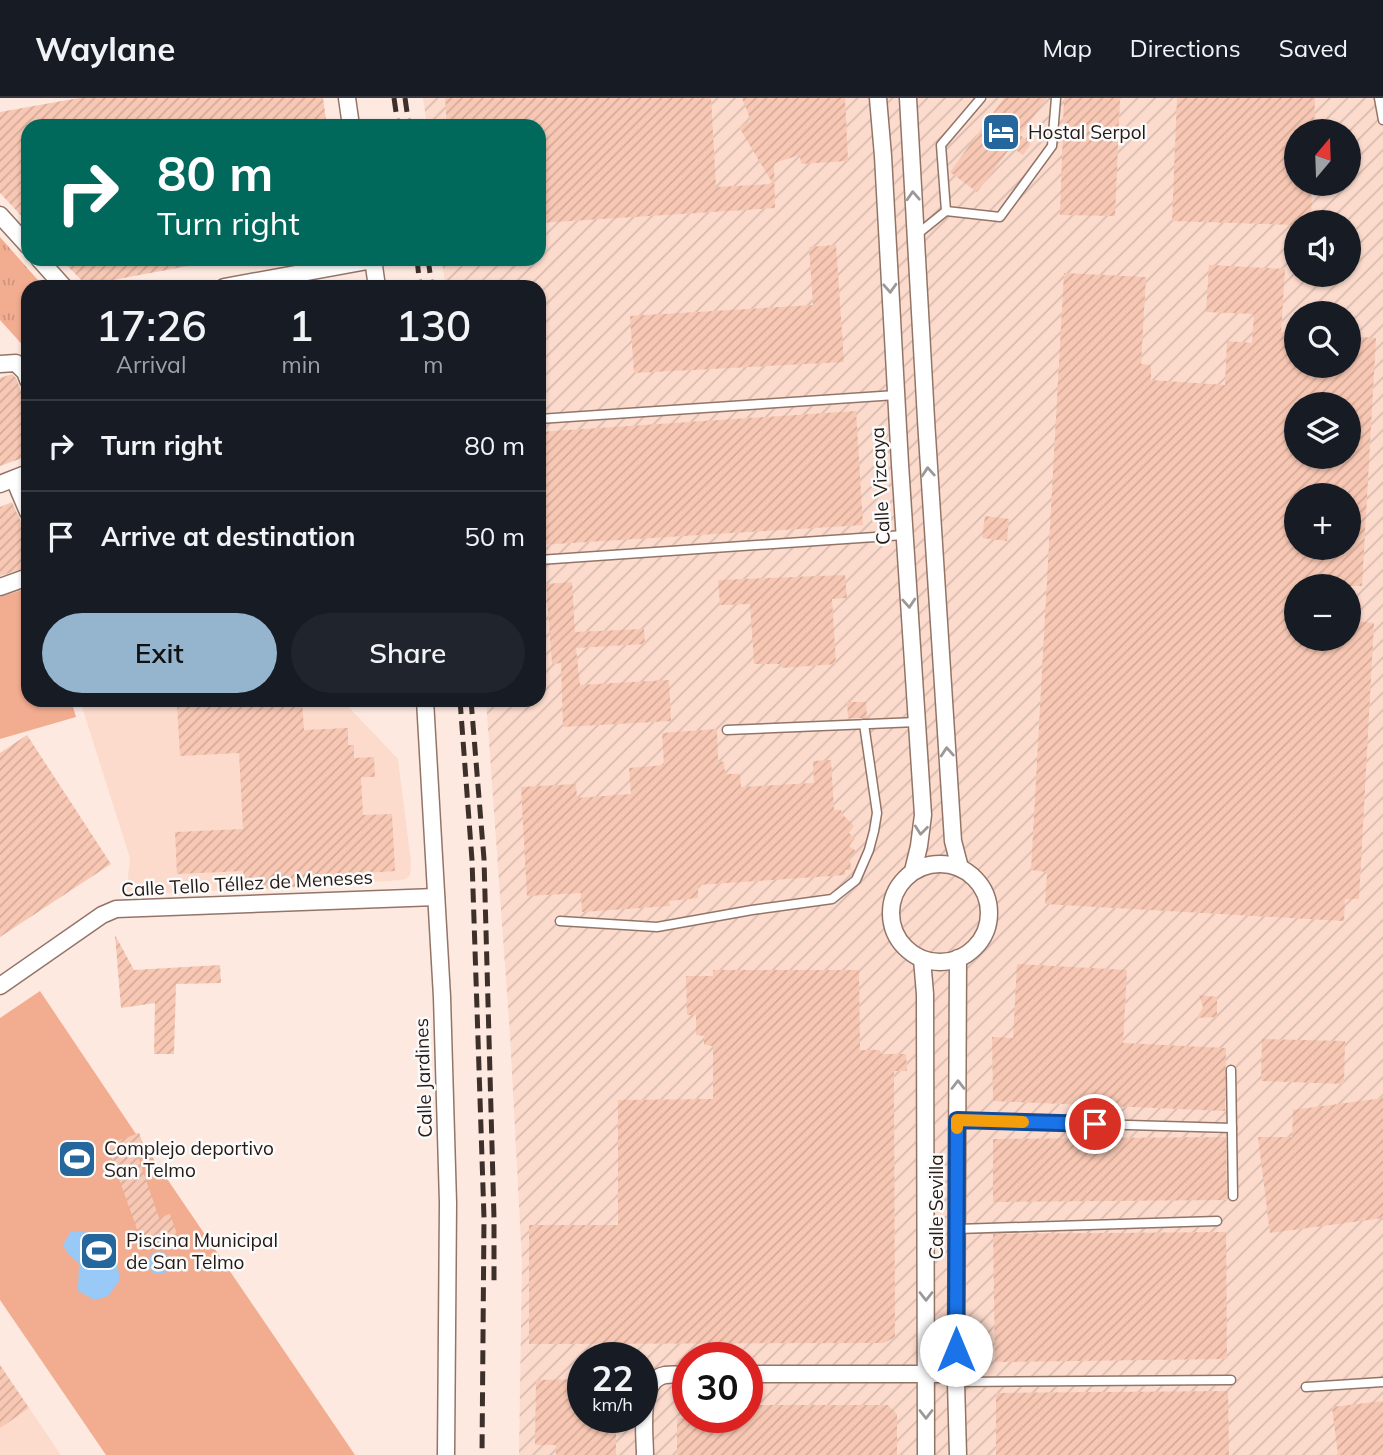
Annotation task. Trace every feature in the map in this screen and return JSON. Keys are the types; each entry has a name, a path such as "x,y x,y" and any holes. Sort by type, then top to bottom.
{"street":[{"path":"347,98 350,119"},
{"name":"Calle Vizcaya","path":"877,98 883,156 923,815 914,871"},
{"path":"908,98 953,841 960,868"},
{"path":"0,215 21,238"},
{"path":"45,266 58,280"},
{"path":"263,280 340,266"},
{"path":"0,364 16,363 21,368"},
{"path":"14,479 21,496"},
{"path":"904,535 933,540"},
{"path":"0,587 21,580"},
{"name":"Calle Jardines","path":"425,707 442,998 448,1203 446,1455"},
{"path":"938,863 960,868 971,874 987,898 989,918 986,929 977,945 958,958 935,962 922,959 902,944 895,933 890,915 896,889 904,879 923,866 938,863"},
{"name":"Calle Tello Téllez de Meneses","path":"0,986 102,915 117,909 436,897"},
{"name":"Calle Sevilla","path":"958,958 958,1455"},
{"name":"Calle Sevilla","path":"922,959 925,994 926,1455"},
{"path":"763,1374 926,1373 956,1378"},
{"path":"645,1455 645,1399 650,1384 663,1375 672,1375"}],"lane":[{"path":"946,211 940,145 981,98"},
{"path":"915,236 946,211 1000,216 1052,146 1056,98"},
{"path":"1378,98 1383,120"},
{"path":"546,419 896,395"},
{"path":"546,560 904,535"},
{"path":"727,730 917,722"},
{"path":"560,920 657,927 832,899 856,880 874,831 877,813 864,724"},
{"path":"1231,1070 1233,1196"},
{"path":"957,1120 1232,1128"},
{"path":"957,1229 1217,1221"},
{"path":"956,1378 1231,1380"},
{"path":"1306,1387 1383,1382"}],"shaded area":[{"path":"423,98 1383,98 1383,1455 519,1455 522,1261 510,1035 487,707 546,707 546,280 444,280 443,266 546,266 546,119 426,119"},
{"path":"82,707 349,707 398,759 411,862 410,875 406,879 126,895 130,858"},
{"path":"0,1365 29,1408 61,1455 0,1455"}],"green space":[{"path":"0,237 21,261 21,266 26,266 38,280 21,280 21,343 0,320"},
{"path":"21,590 21,707 73,707 76,717 0,739 0,597"},
{"name":"Complejo deportivo San Telmo","path":"40,991 136,1134 139,1133 142,1142 355,1455 106,1455 0,1300 0,1018"}],"water":[{"path":"71,1231 93,1233 114,1248 120,1280 108,1296 95,1300 78,1291 79,1263 68,1254 63,1245"},
{"path":"159,1252 167,1255 170,1263 167,1271 159,1274 151,1271 148,1263 151,1255"}],"building":[{"path":"79,98 323,98 326,119 21,119 21,216 0,193 0,112"},
{"path":"445,98 711,98 716,187 773,184 739,127 751,121 742,98 845,98 848,161 801,164 800,155 774,163 775,208 546,223 546,119 446,119"},
{"path":"1004,98 1047,98 1020,135 1031,144 1023,155 1011,147 977,192 950,172"},
{"path":"1064,98 1120,98 1115,216 1060,215"},
{"path":"1177,98 1315,98 1314,119 1284,119 1284,196 1312,196 1311,210 1284,210 1284,225 1172,221"},
{"path":"836,245 844,362 634,373 630,316 813,305 809,247"},
{"path":"1209,265 1284,269 1281,332 1284,332 1284,378 1361,378 1361,337 1376,338 1362,586 1361,574 1284,574 1284,651 1361,651 1361,621 1374,623 1359,899 1345,899 1344,921 1045,904 1047,872 1031,870 1064,273 1146,277 1141,364 1151,365 1151,380 1225,385 1227,341 1252,343 1254,314 1206,312"},
{"path":"68,266 188,266 113,280 81,280"},
{"path":"12,374 21,391 21,458 0,466 0,378"},
{"path":"856,411 863,525 546,545 546,432"},
{"path":"12,502 21,522 21,569 0,576 0,507"},
{"path":"985,516 1009,519 1007,541 982,538"},
{"path":"845,575 847,598 832,599 836,664 782,668 781,664 754,664 750,604 720,605 718,580"},
{"path":"572,582 575,632 644,629 645,644 576,648 580,685 669,680 671,721 563,727 561,663 552,664 546,584"},
{"path":"847,702 866,702 867,718 848,718"},
{"path":"177,707 302,707 304,730 348,728 348,745 354,745 354,758 374,757 375,777 361,777 363,815 392,814 395,871 312,877 312,886 246,890 243,871 177,874 175,832 243,829 239,753 180,756"},
{"path":"717,729 718,761 724,762 725,774 740,774 741,787 814,783 813,761 831,760 834,810 841,810 854,826 849,833 855,838 849,846 856,851 850,857 851,870 845,870 845,875 698,885 698,898 669,901 670,906 582,912 581,893 527,896 521,787 576,784 577,798 631,794 629,768 664,765 662,733"},
{"path":"27,735 111,864 0,937 0,753"},
{"path":"115,935 134,970 220,965 221,983 176,984 174,1054 154,1054 155,1003 121,1008"},
{"path":"1017,964 1127,970 1123,1043 1226,1048 1225,1111 993,1101 992,1037 1013,1038"},
{"path":"713,970 859,970 860,1050 880,1050 881,1054 906,1054 907,1071 894,1071 895,1337 884,1343 529,1344 529,1225 618,1225 618,1100 713,1099 713,1046 704,1045 704,1036 696,1035 696,1015 687,1015 686,976 713,976"},
{"path":"1199,995 1217,997 1217,1017 1197,1018 1203,1007"},
{"path":"1262,1039 1345,1041 1344,1084 1261,1081"},
{"path":"1383,1098 1383,1218 1270,1233 1258,1137 1292,1137 1293,1110"},
{"path":"139,1133 144,1148 136,1151 159,1218 170,1214 177,1234 143,1246 107,1145"},
{"path":"1226,1137 1227,1200 993,1202 993,1139"},
{"path":"1226,1232 1227,1359 995,1362 993,1234"},
{"path":"0,1365 29,1408 0,1428"},
{"path":"567,1379 567,1433 616,1433 616,1455 556,1455 556,1445 535,1445 536,1380"},
{"path":"1228,1391 1229,1455 996,1455 996,1393"},
{"path":"1383,1401 1383,1455 1338,1455 1332,1407"},
{"path":"763,1405 888,1405 897,1414 897,1455 677,1455 677,1433 763,1433"}],"railway":[{"path":"394,98 397,119"},
{"path":"405,98 408,119"},
{"path":"418,266 419,280"},
{"path":"429,266 431,280"},
{"path":"461,707 472,860 484,1218 482,1455"},
{"path":"472,707 484,859 494,1287"}],"slow traffic":[{"path":"957,1128 957,1120 1023,1122"}],"place":[{"name":"Hostal Serpol","path":"1001,132"},
{"name":"Complejo deportivo San Telmo","path":"77,1159"},
{"name":"Piscina Municipal de San Telmo","path":"99,1251"}],"route":[{"path":"956,1350 957,1120 1095,1124"}]}
